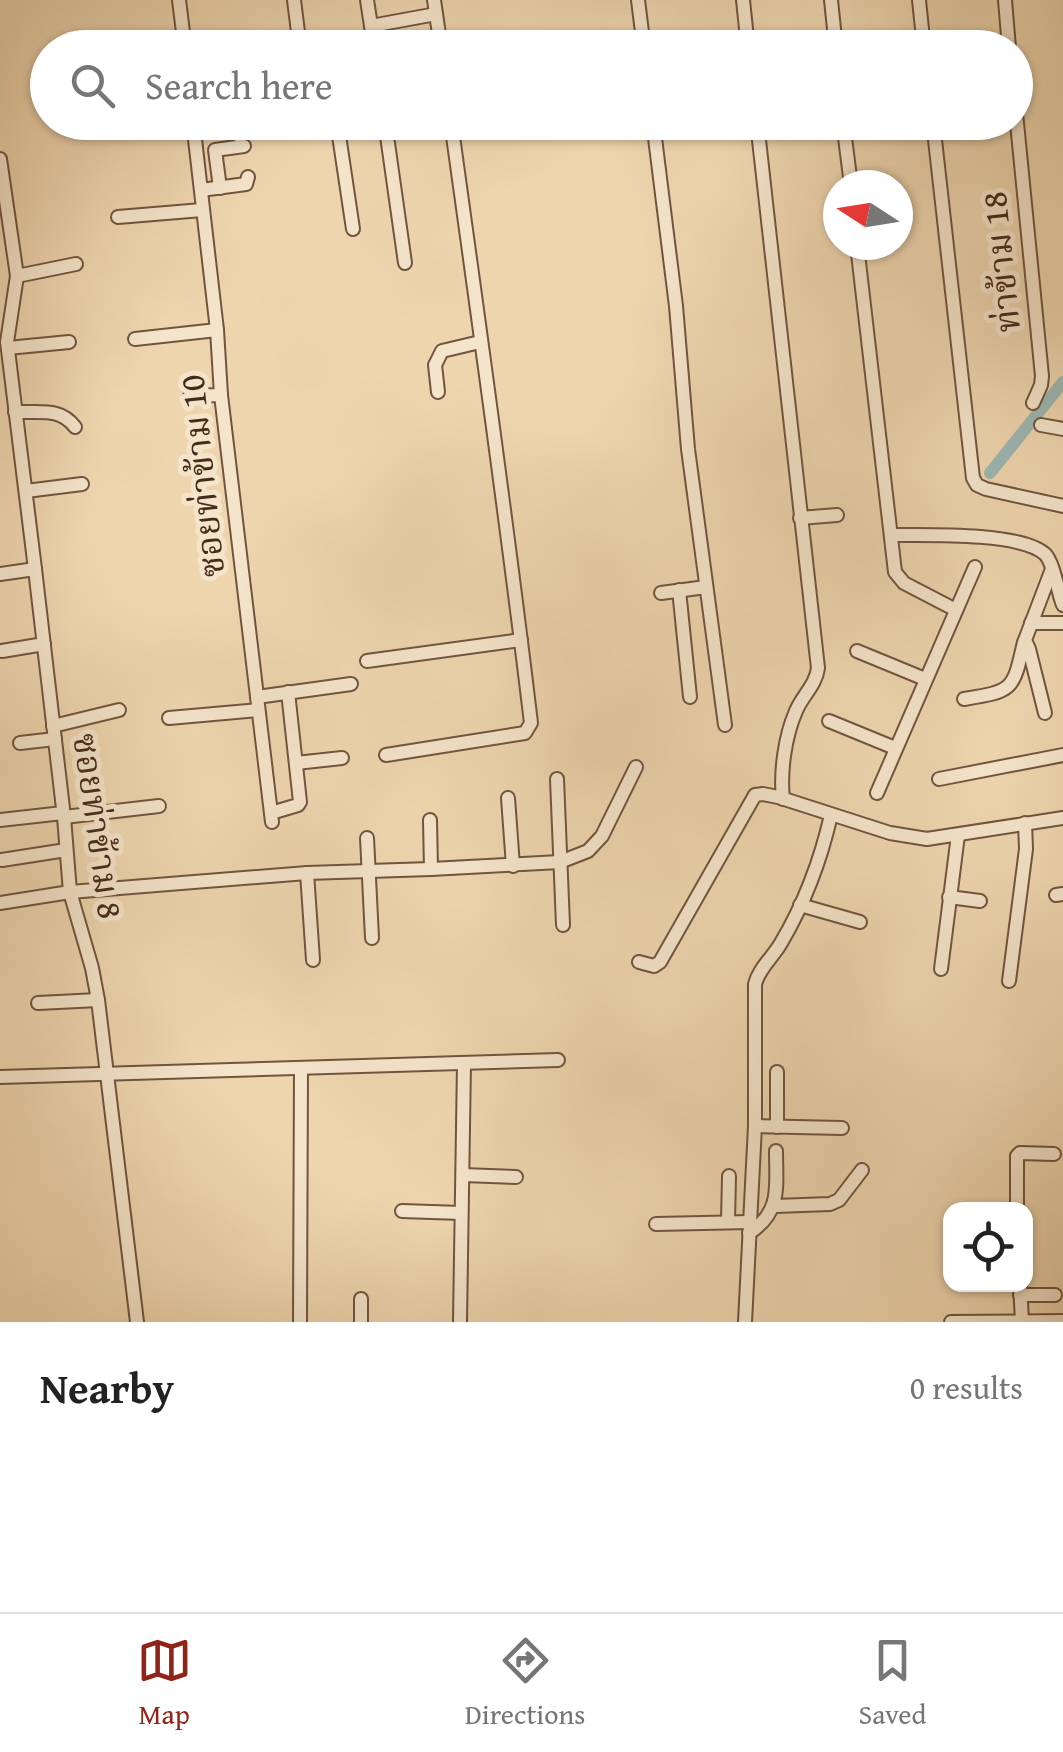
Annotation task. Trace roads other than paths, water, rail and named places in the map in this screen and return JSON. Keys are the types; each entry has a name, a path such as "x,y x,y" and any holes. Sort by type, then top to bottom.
{"street":[{"path":"179,0 183,30"},
{"path":"294,0 298,30"},
{"path":"368,0 372,30"},
{"path":"638,0 642,30"},
{"path":"743,0 746,30"},
{"path":"831,0 834,30"},
{"path":"919,0 922,30"},
{"path":"1005,0 1008,30"},
{"path":"371,26 435,7"},
{"name":"ซอยท่าข้าม 10","path":"195,140 221,395 272,817 300,802 296,764"},
{"path":"220,188 215,150 232,140"},
{"path":"340,140 353,228"},
{"path":"387,140 404,263"},
{"path":"386,754 527,732 531,722 454,140"},
{"path":"655,140 676,306 688,449 726,726"},
{"path":"758,140 818,668 818,675 794,716 786,753 783,799"},
{"path":"845,140 848,170"},
{"path":"935,140 973,478 986,489 1063,506"},
{"name":"ท่าข้าม 18","path":"1019,140 1042,376 1032,403"},
{"name":"ซอยท่าข้าม 8","path":"0,158 17,276 5,345 36,569 70,892 98,1000 137,1322"},
{"path":"201,190 246,184 248,177"},
{"path":"118,217 202,210"},
{"path":"860,260 896,572 900,579 956,610"},
{"path":"17,276 76,264"},
{"path":"135,339 217,330"},
{"path":"5,345 69,342"},
{"path":"438,392 435,365 442,351 480,342"},
{"path":"190,396 221,395"},
{"path":"16,412 55,412 66,416 76,428"},
{"path":"1041,425 1063,429"},
{"path":"26,491 82,484"},
{"path":"800,518 837,515"},
{"path":"891,535 980,536 1040,551 1050,560 1063,606"},
{"path":"877,793 975,567"},
{"path":"0,574 36,569"},
{"path":"964,699 994,694 1012,684 1052,569"},
{"path":"661,593 706,587"},
{"path":"679,590 690,696"},
{"path":"1031,623 1063,623"},
{"path":"367,660 521,640"},
{"path":"1025,640 1045,713"},
{"path":"2,651 44,644"},
{"path":"857,650 925,679"},
{"path":"170,718 257,703 288,692 351,684"},
{"path":"288,692 296,764 342,758"},
{"path":"20,743 119,710"},
{"path":"830,721 896,748"},
{"path":"939,778 1063,754"},
{"path":"0,903 70,892 307,873 560,862 588,852 595,845 636,767"},
{"path":"556,778 564,925"},
{"path":"640,962 654,966 660,962 756,794 915,838 1063,818"},
{"path":"508,798 513,866"},
{"path":"0,820 159,806"},
{"path":"745,1322 754,1126 755,984 800,905 831,815"},
{"path":"430,820 431,870"},
{"path":"1009,982 1026,849 1025,823"},
{"path":"940,969 958,835"},
{"path":"366,838 372,938"},
{"path":"2,860 66,850"},
{"path":"307,873 313,960"},
{"path":"949,897 980,901"},
{"path":"800,905 860,922"},
{"path":"38,1002 98,1000"},
{"path":"0,1078 558,1060"},
{"path":"460,1322 464,1062"},
{"path":"300,1068 300,1322"},
{"path":"777,1072 777,1127"},
{"path":"754,1126 842,1128"},
{"path":"656,1224 728,1222 750,1228 761,1226 775,1206 776,1151"},
{"path":"1017,1202 1017,1156 1054,1154"},
{"path":"775,1206 830,1204 839,1200 862,1170"},
{"path":"463,1175 516,1177"},
{"path":"728,1222 729,1176"},
{"path":"402,1210 461,1212"},
{"path":"1021,1292 1031,1321"},
{"path":"1033,1292 1055,1295"},
{"path":"361,1300 362,1322"},
{"path":"951,1322 1063,1321"}],"waterway":[{"path":"990,473 1063,382"}]}
